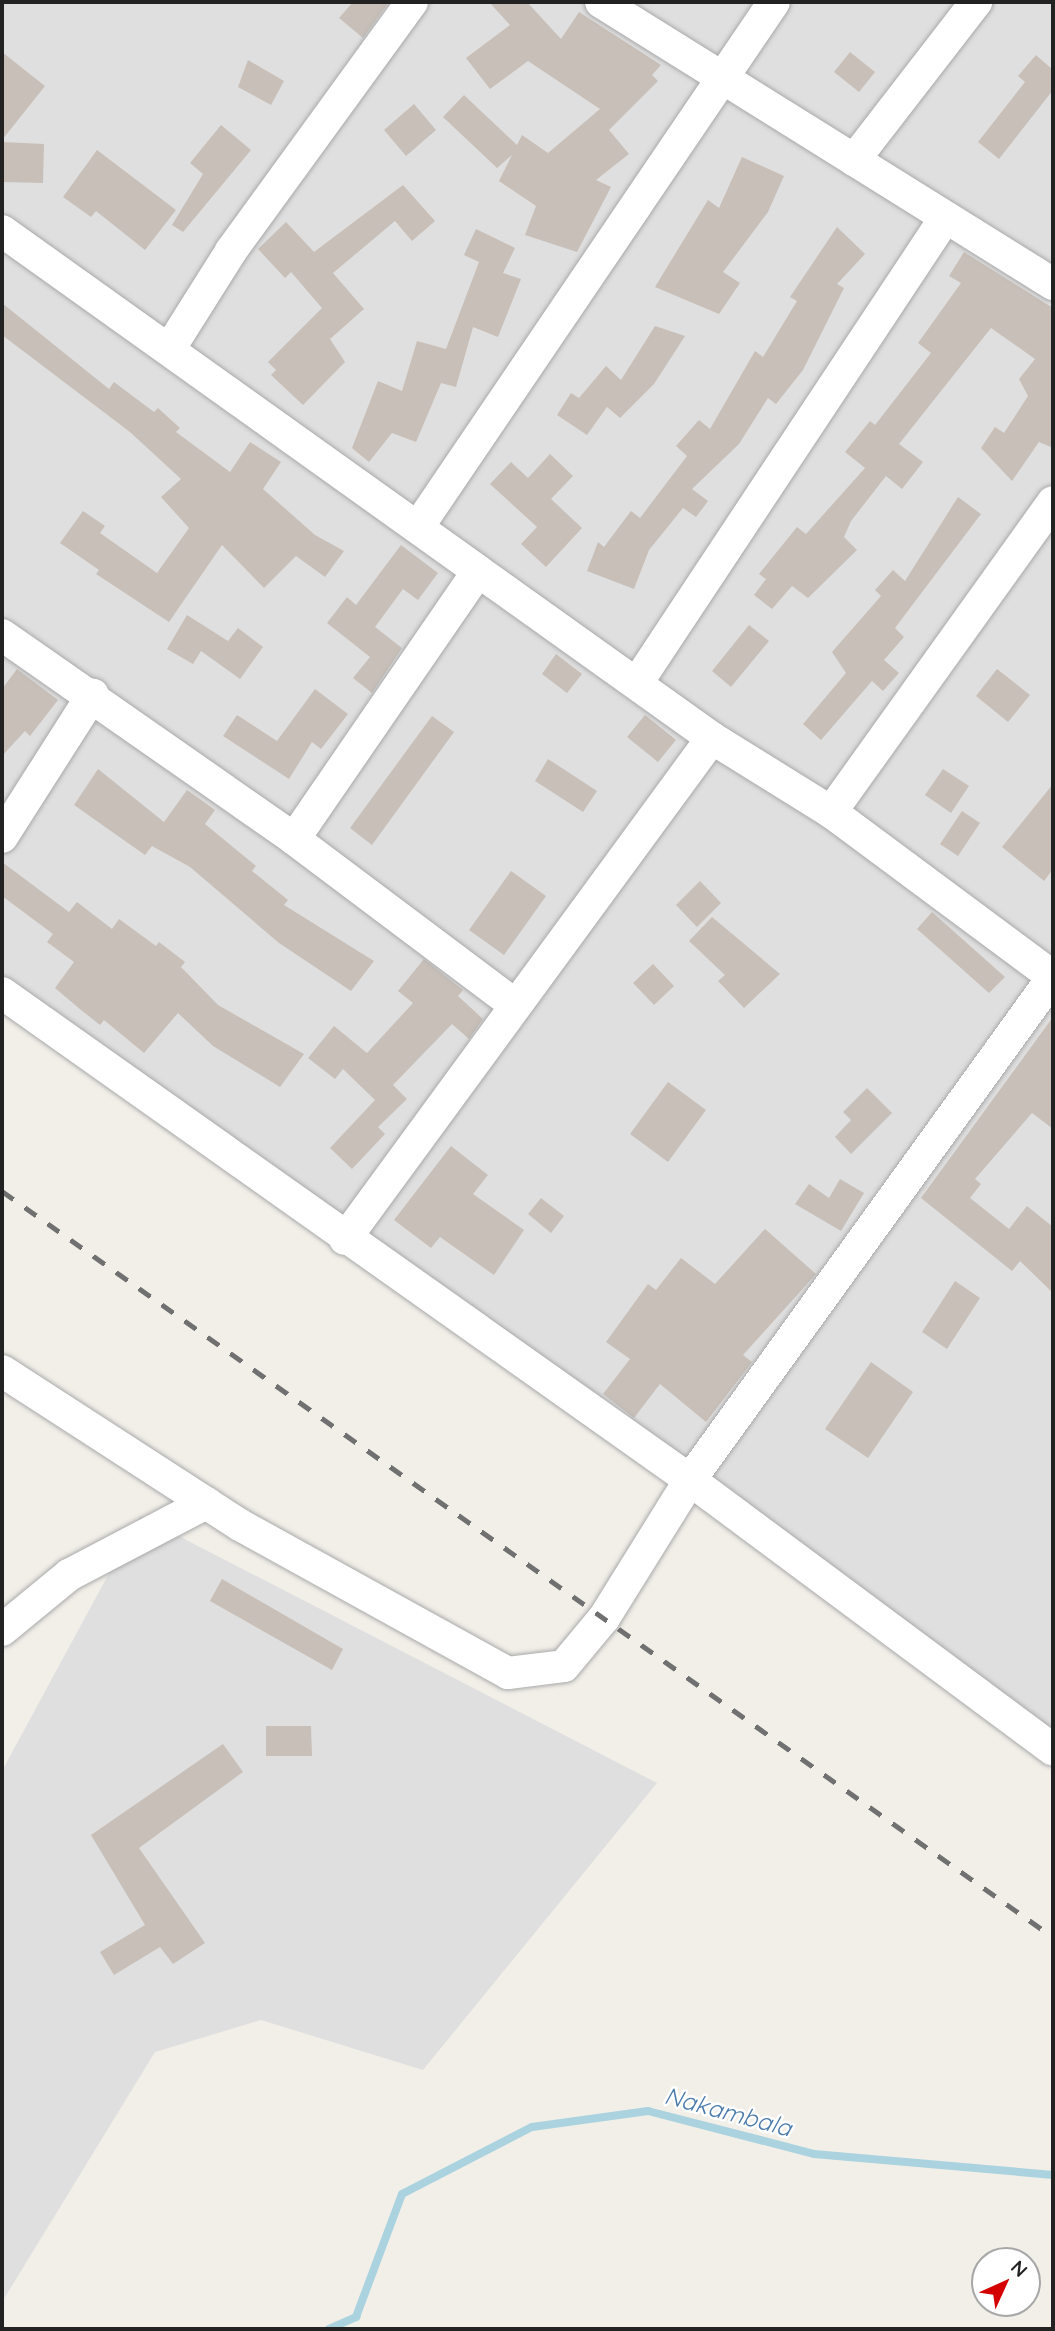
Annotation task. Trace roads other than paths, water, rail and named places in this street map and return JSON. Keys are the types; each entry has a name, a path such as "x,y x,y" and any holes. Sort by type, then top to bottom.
{"street":[{"path":"170,348 231,251 412,2"},
{"path":"601,2 723,75 1053,284"},
{"path":"418,527 774,2"},
{"path":"854,160 976,2"},
{"path":"637,683 945,218"},
{"path":"2,231 170,348 712,738 831,811 1053,977 690,1480 575,1659 530,1675 508,1673 206,1503 2,1371"},
{"path":"831,811 1053,502"},
{"path":"293,839 478,570"},
{"path":"2,635 93,694 514,1004"},
{"path":"2,837 93,694"},
{"path":"345,1239 514,1004 712,738"},
{"path":"2,993 345,1239 690,1480 1053,1750"},
{"path":"2,1630 69,1576 206,1503"}],"waterway":[{"name":"Nakambala","path":"329,2329 356,2317 402,2194 532,2127 648,2111 814,2154 1053,2175"}],"railway":[{"path":"2,1191 1053,1937"}]}
